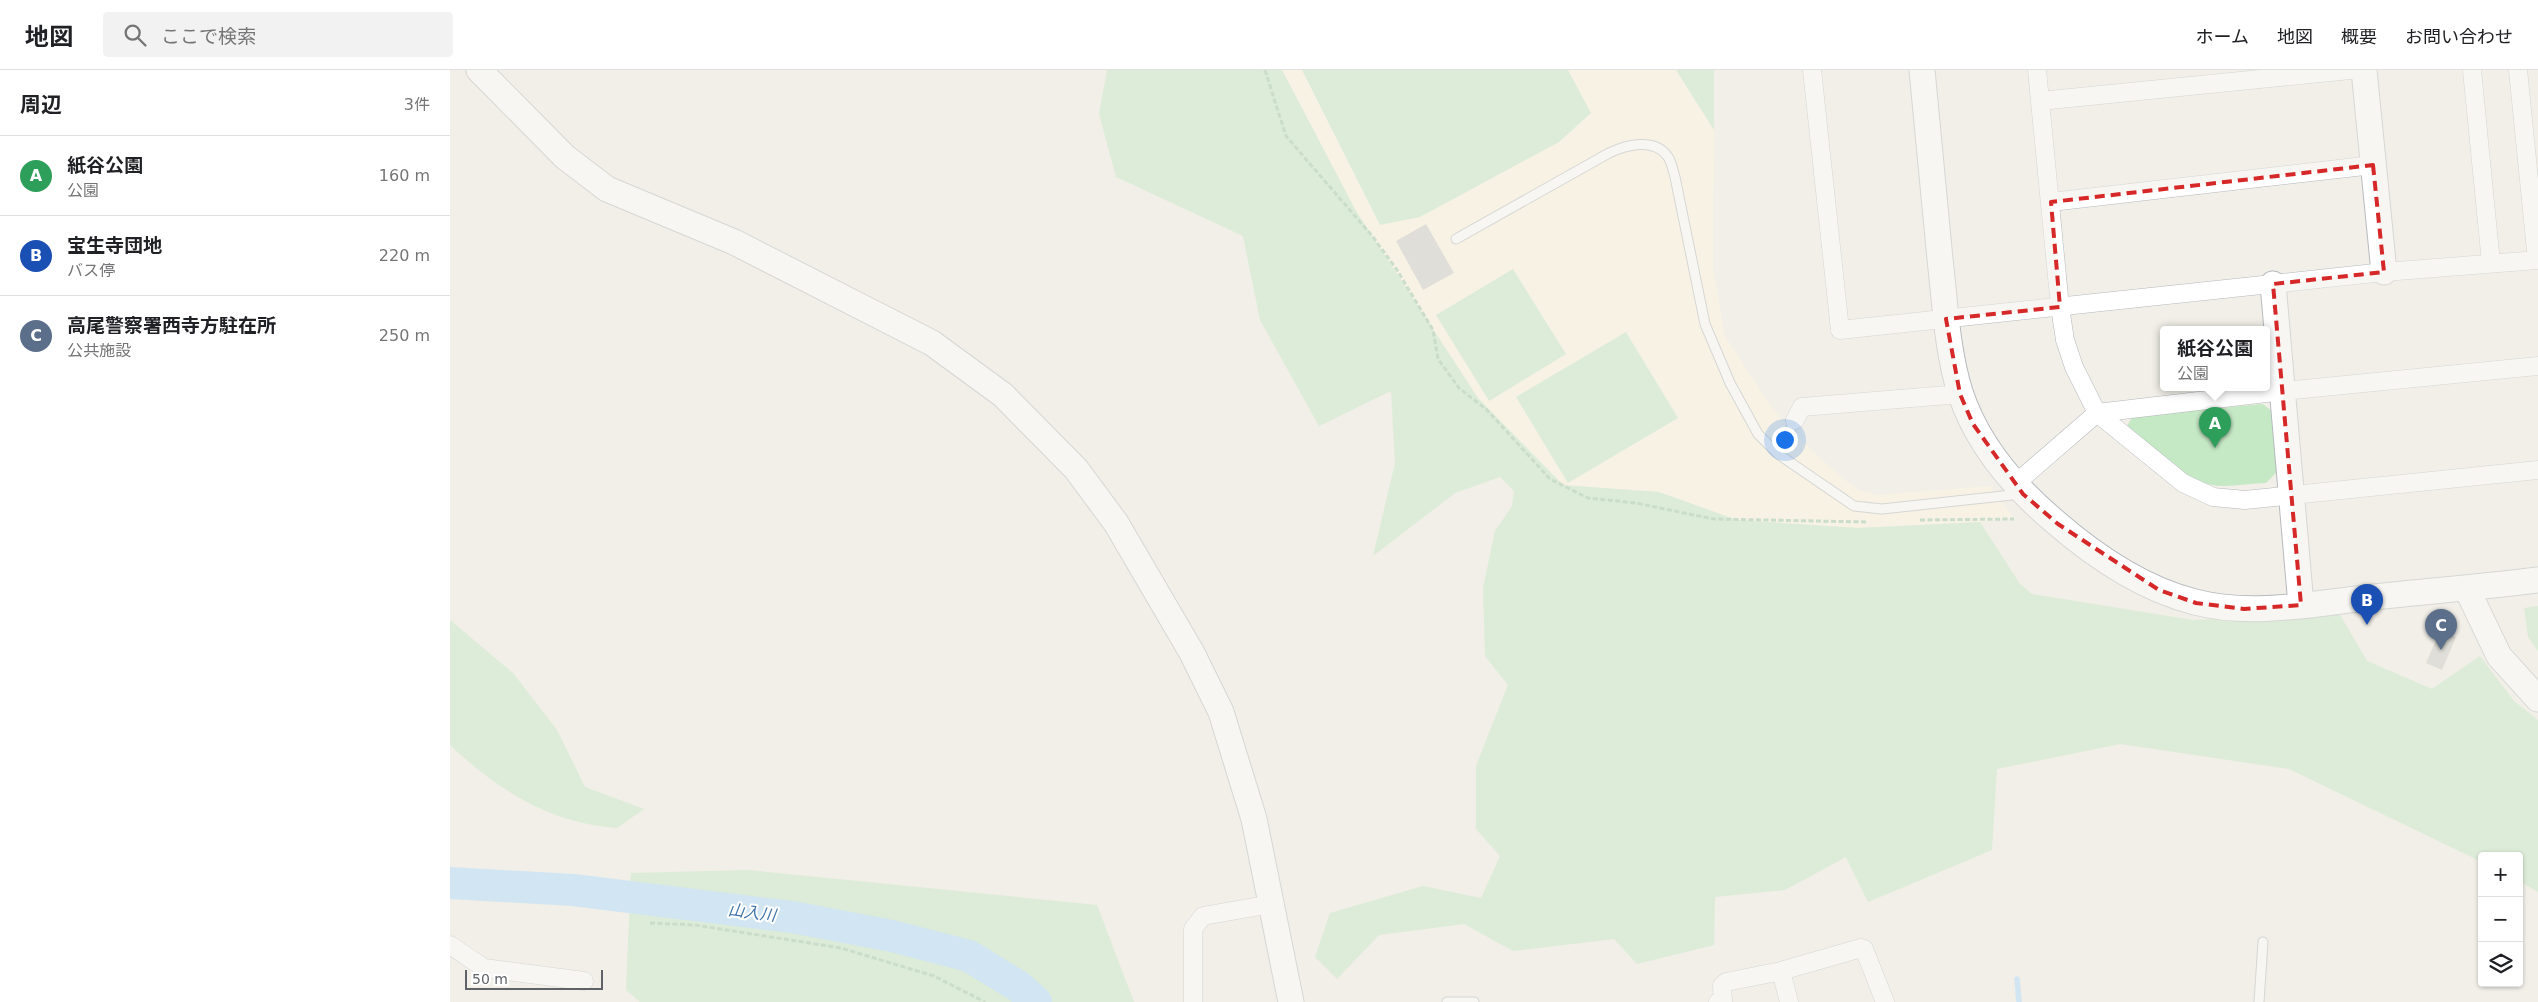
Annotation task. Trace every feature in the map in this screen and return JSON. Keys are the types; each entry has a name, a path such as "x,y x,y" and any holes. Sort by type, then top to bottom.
{"street":[{"path":"479,70 565,157 607,189 734,242 932,343 1002,395 1076,469 1116,523 1192,653 1221,712 1254,819 1291,1002"},
{"path":"1812,70 1840,330 2384,272 2491,262 2537,260 2518,70"},
{"path":"1922,70 1946,319 1960,394 1977,431 2019,489 2090,548 2131,575 2159,590 2196,603 2244,609 2468,589 2538,580"},
{"path":"2037,70 2060,307 2065,340 2074,367 2096,413 2183,484 2213,496 2245,500 2538,470"},
{"path":"2040,101 2350,70"},
{"path":"2364,70 2384,272"},
{"path":"2472,70 2491,262"},
{"path":"2051,202 2373,165"},
{"path":"2273,284 2301,605"},
{"path":"2019,489 2096,413 2283,391 2538,366"},
{"path":"1794,420 1802,407 1960,394"},
{"path":"2468,589 2499,656 2538,698"},
{"path":"1193,1002 1193,929 1203,916 1271,904"},
{"path":"450,945 484,968 584,981"},
{"path":"1718,1002 1723,1000 1721,990 1726,982 1781,971 1861,948 1864,949 1884,1002"},
{"path":"1781,971 1789,1002"}],"lane":[{"path":"1456,239 1609,153 1627,145 1656,146 1668,157 1675,177 1704,324 1730,384 1758,434 1778,454 1854,506 1882,509 2019,489"},
{"path":"1778,454 1794,420"},
{"path":"2259,1002 2263,942"},
{"path":"1447,1002 1474,1002"}],"path":[{"path":"1265,70 1286,136 1373,237 1397,270 1432,330 1438,359 1459,388 1487,410 1550,479 1588,498 1636,503 1713,519 1870,522"},
{"path":"1917,520 2014,519"},
{"path":"650,923 695,925 841,948 934,976 985,1002"}],"highlighted area":[{"path":"2373,165 2384,272 2273,284 2301,605 2244,609 2196,603 2159,590 2058,524 2023,494 1973,424 1960,394 1946,319 2060,307 2051,202"}],"shaded area":[{"path":"1282,70 1676,70 1714,130 1713,267 1725,336 1773,409 1799,438 1842,478 1859,490 1876,495 1990,486 2013,517 1980,522 1858,528 1737,520 1659,492 1563,485 1478,398 1356,211"}],"green space":[{"path":"1107,70 1282,70 1356,211 1478,398 1563,485 1659,492 1737,520 1858,528 1980,522 2020,584 2032,594 2193,620 2339,613 2367,661 2432,689 2480,656 2514,701 2538,720 2538,892 2523,883 2523,852 2478,852 2478,860 2289,769 2120,744 1997,769 1992,850 1868,902 1846,857 1785,890 1715,897 1714,945 1637,964 1614,939 1513,951 1464,924 1379,935 1337,979 1315,957 1330,913 1423,886 1481,898 1500,856 1476,829 1476,766 1508,685 1485,656 1483,588 1495,531 1512,506 1514,491 1500,477 1455,493 1373,556 1395,463 1391,391 1319,426 1260,320 1243,236 1116,177 1099,114"},
{"path":"1302,70 1568,70 1591,113 1559,142 1420,217 1380,225"},
{"path":"1676,70 1714,70 1714,130"},
{"path":"1513,269 1566,354 1489,401 1436,315"},
{"path":"1626,332 1678,418 1568,483 1516,397"},
{"path":"2263,404 2273,412 2277,472 2266,483 2225,486 2201,482 2178,469 2127,426 2133,416"},
{"path":"2538,606 2538,651 2528,637 2524,608"},
{"path":"450,620 513,673 557,730 585,787 644,809 617,828 592,825 569,819 526,802 506,790 450,745"},
{"path":"748,870 1097,905 1134,1002 640,1002 626,990 631,873"}],"building":[{"path":"1426,224 1454,273 1423,290 1396,241"},
{"path":"2441,629 2456,637 2442,670 2426,663"}],"waterway":[{"name":"山入川","path":"450,883 573,890 792,917 892,936 969,956 1018,986 1036,1002"},
{"path":"2017,979 2019,1002"}],"place":[{"name":"紙谷公園","path":"2215,448"},
{"name":"宝生寺団地","path":"2367,625"},
{"name":"高尾警察署西寺方駐在所","path":"2441,650"}]}
